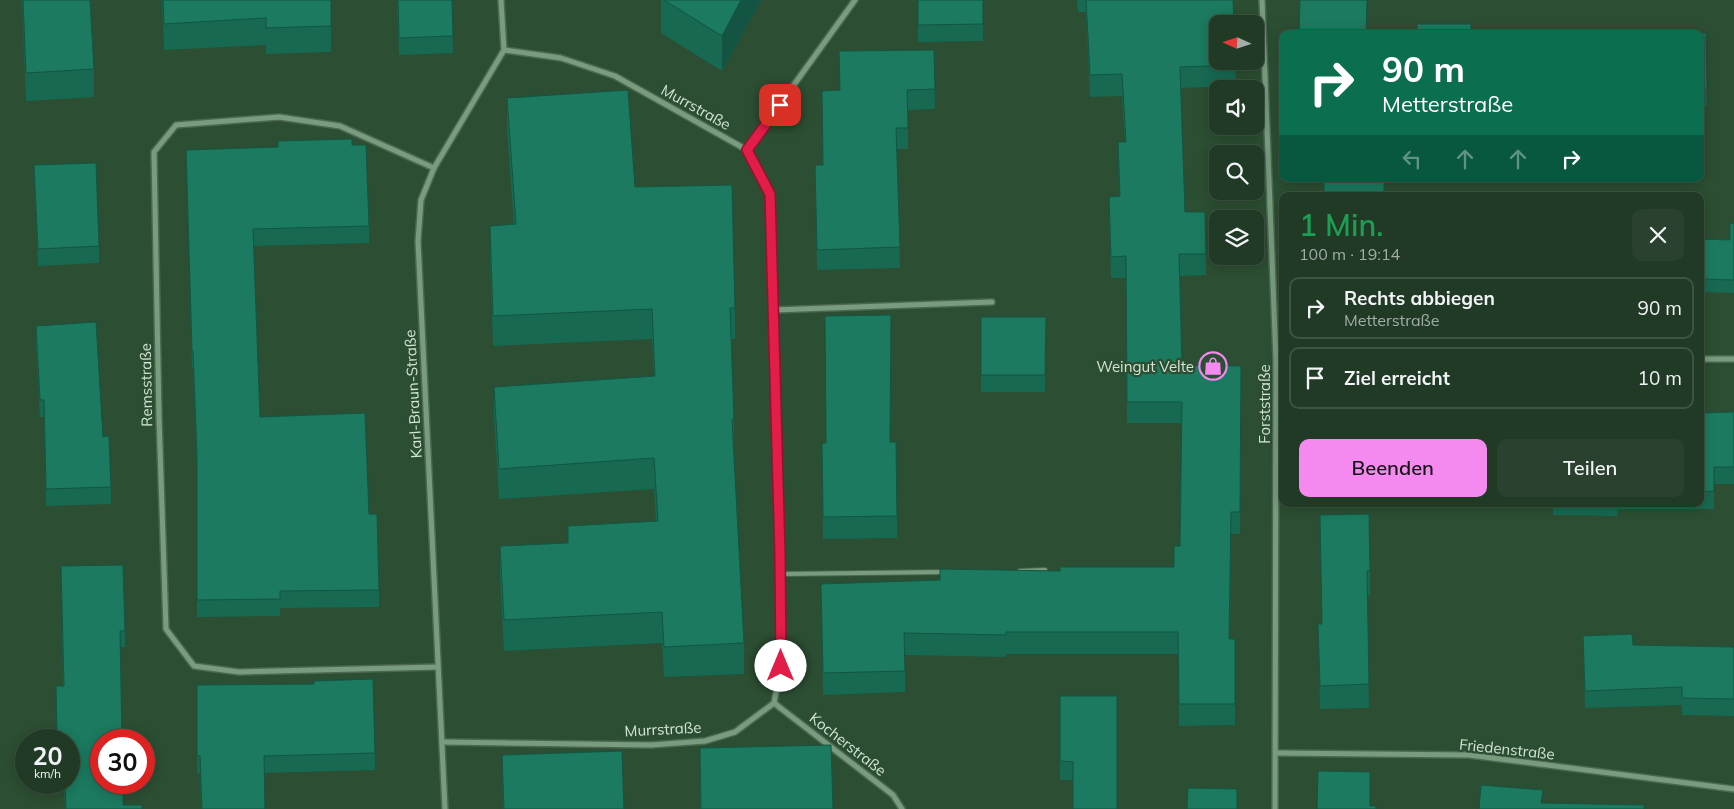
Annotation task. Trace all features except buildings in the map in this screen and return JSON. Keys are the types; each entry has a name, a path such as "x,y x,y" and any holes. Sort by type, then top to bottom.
{"street":[{"path":"502,0 504,50"},
{"path":"774,703 781,666 781,574 770,194 747,150 855,0"},
{"name":"Forststraße","path":"1262,0 1279,360 1275,809"},
{"name":"Murrstraße","path":"504,50 561,58 615,76 747,150"},
{"name":"Karl-Braun-Straße","path":"445,809 418,241 421,200 434,168 504,50"},
{"name":"Remsstraße","path":"434,168 340,126 279,117 176,125 154,152 159,417 166,629 194,666 239,672 438,667"},
{"path":"774,310 992,302"},
{"path":"1704,359 1734,359"},
{"name":"Murrstraße","path":"442,742 651,744 705,741 735,732 774,703"},
{"name":"Kocherstraße","path":"774,703 894,795 902,809"},
{"name":"Friedenstraße","path":"1276,753 1469,755 1734,789"}],"lane":[{"path":"1016,571 1045,570"},
{"path":"781,574 947,572"}],"place":[{"name":"Weingut Velte","path":"1213,366"}],"route":[{"path":"780,105 747,150 770,194 780,555 781,666"}]}
